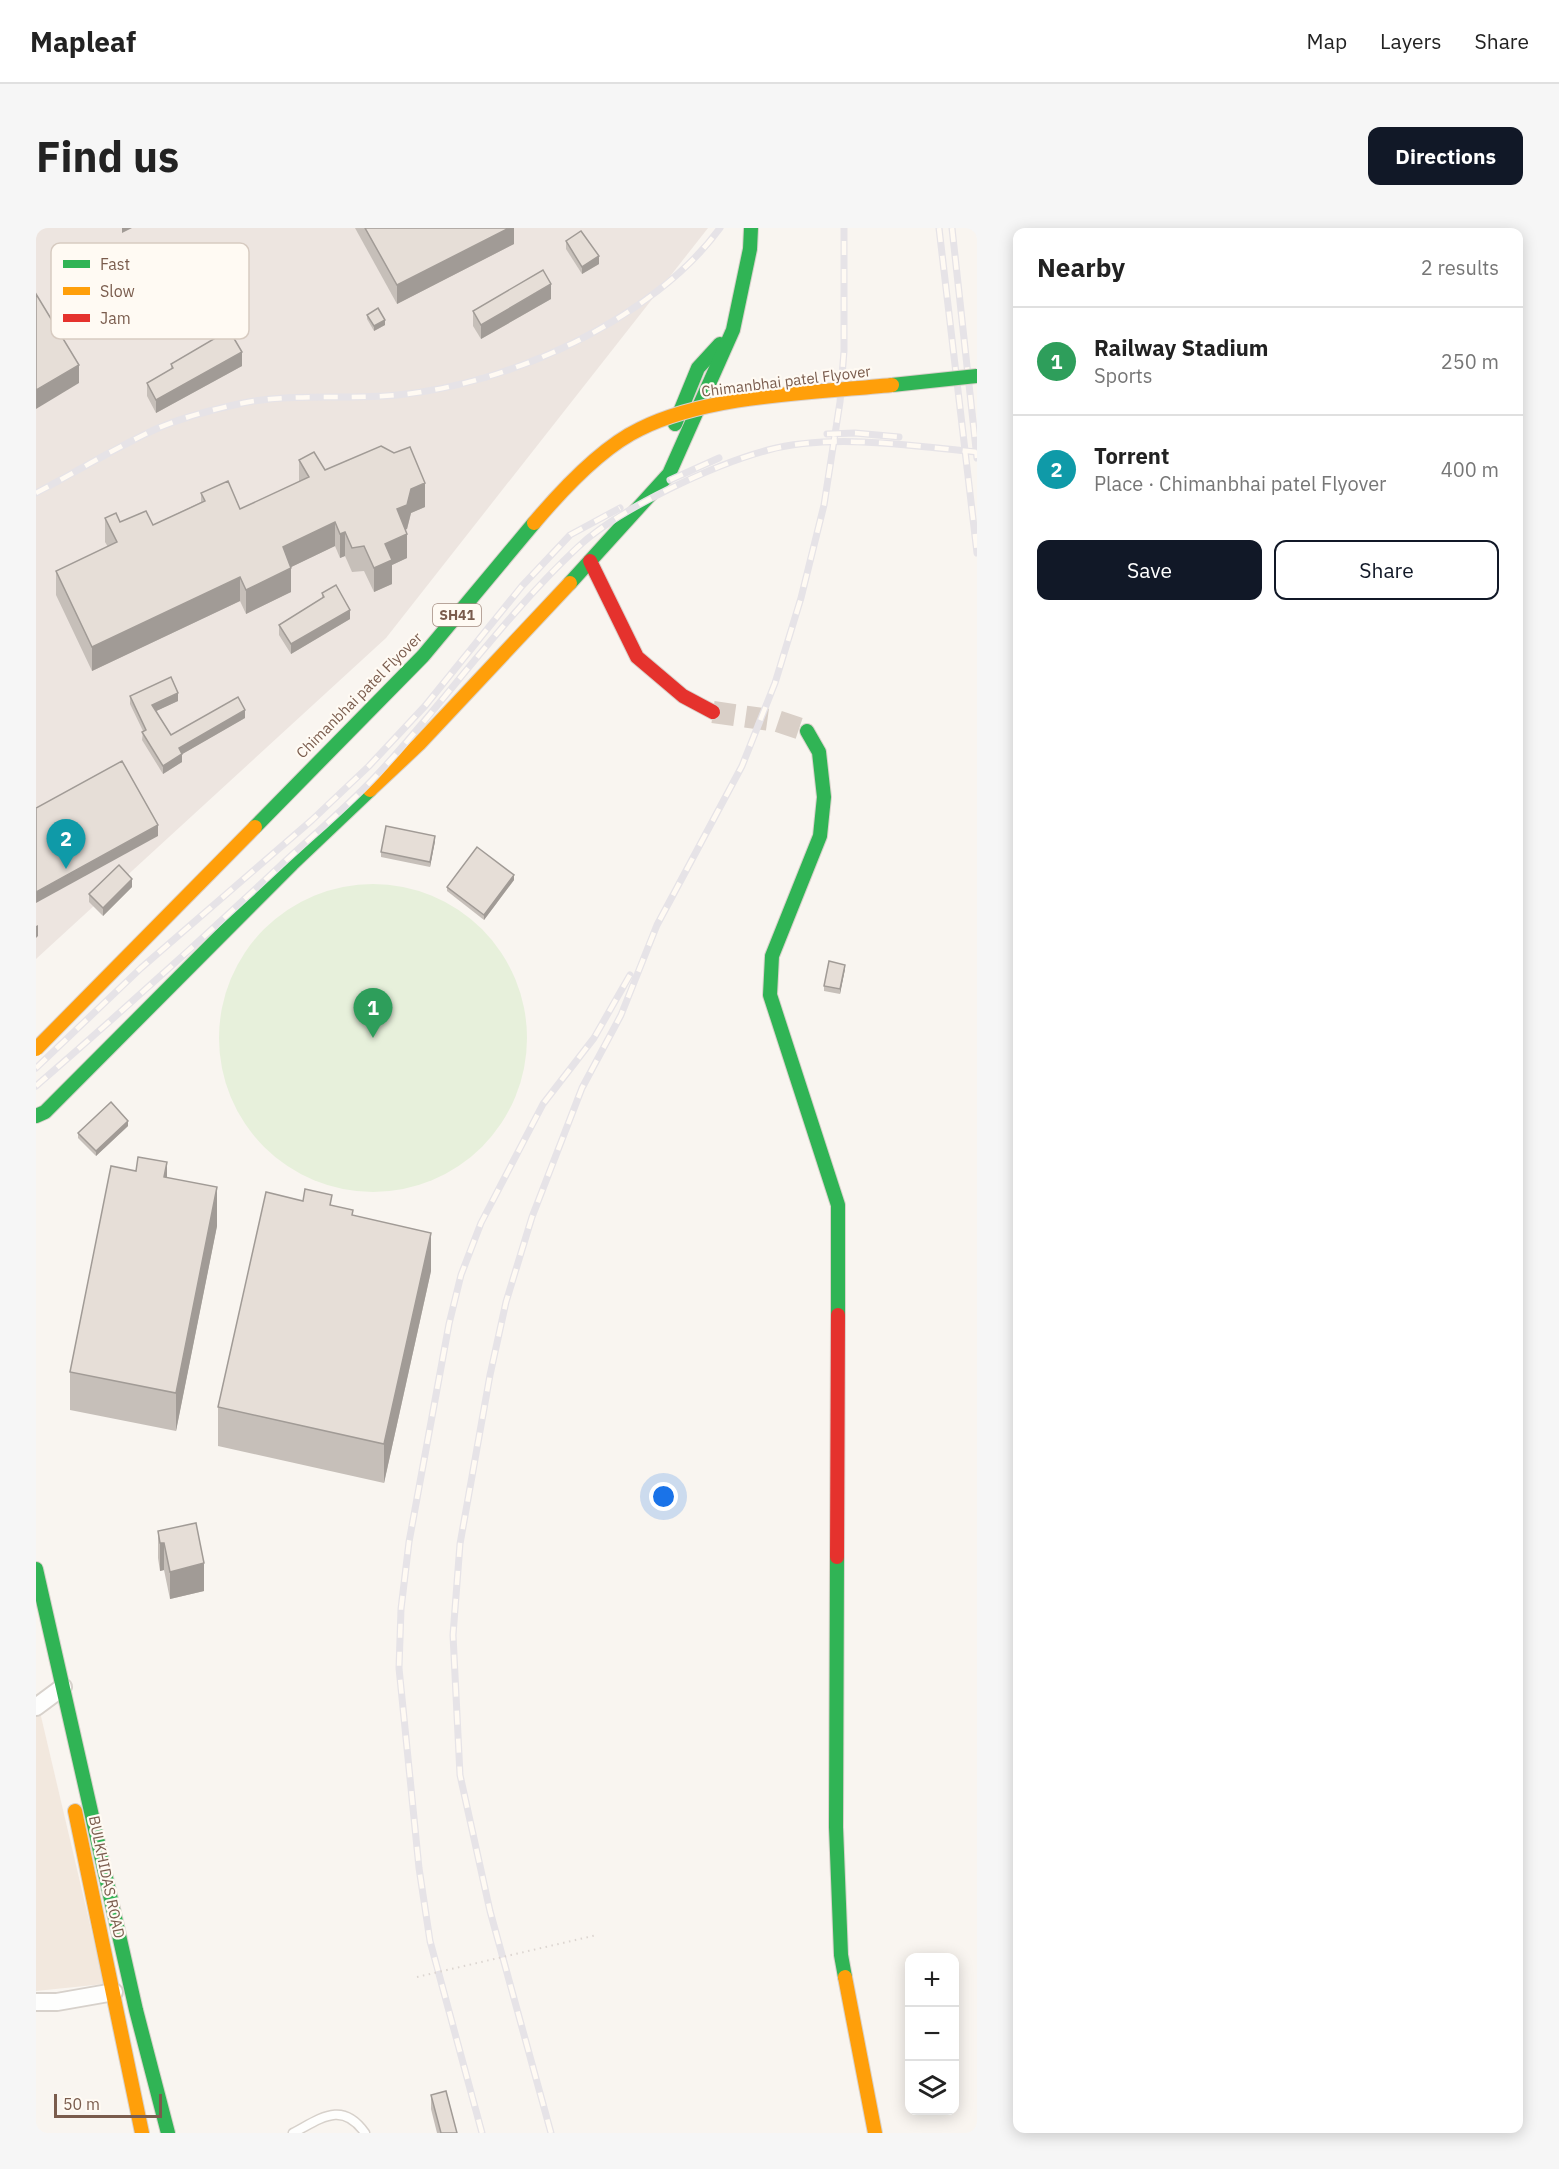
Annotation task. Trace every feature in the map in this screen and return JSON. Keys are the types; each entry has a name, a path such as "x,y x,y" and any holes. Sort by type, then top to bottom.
{"main road":[{"path":"39,1117 292,864 419,744 669,474 668,442 698,368 733,330 750,249 751,228"},
{"name":"Chimanbhai patel Flyover","path":"314,747 413,648 537,501 589,450 633,418 689,394 908,369"},
{"name":"Chimanbhai patel Flyover","path":"36,1049 423,656 546,509 597,459 639,429 705,405 977,376"},
{"path":"590,561 637,657 683,696 713,712"},
{"path":"807,731 819,752 824,797 820,836 772,956 770,995 838,1205 836,1827 840,1955 875,2133"},
{"path":"36,1569 49,1693"},
{"path":"36,1629 49,1693 168,2133"},
{"name":"BULKHIDAS ROAD","path":"71,1792 142,2133"}],"street":[{"path":"36,2002 57,2002 114,1992"}],"lane":[{"path":"293,2133 332,2113 348,2116 365,2133"}],"path":[{"path":"417,1977 597,1935"}],"shaded area":[{"path":"36,228 708,228 386,638 36,959"},
{"path":"36,1695 104,1984 36,1991"}],"green space":[{"path":"373,884 403,887 432,896 458,910 482,929 501,953 515,979 524,1008 527,1038 524,1068 515,1097 501,1123 482,1147 458,1166 432,1180 403,1189 373,1192 343,1189 314,1180 288,1166 264,1147 245,1123 231,1097 222,1068 219,1038 222,1008 231,979 245,953 264,929 288,910 314,896 343,887"}],"building":[{"path":"365,228 509,228 397,285"},
{"path":"581,231 599,256 582,267 566,241"},
{"path":"543,270 551,284 481,325 473,311"},
{"path":"36,294 51,319 51,339 63,339 79,365 36,390"},
{"path":"378,308 385,320 374,326 367,315"},
{"path":"214,339 234,339 242,352 156,400 147,383 173,368 171,364"},
{"path":"381,446 394,453 410,447 425,483 411,489 407,505 397,509 407,534 385,544 392,560 374,568 364,546 352,548 345,532 340,534 335,522 283,547 291,568 246,590 240,577 92,647 56,571 117,542 105,518 116,513 120,522 146,511 153,525 205,501 201,493 228,481 240,509 309,477 299,460 314,452 325,470"},
{"path":"336,585 350,610 291,644 279,625 324,597 322,593"},
{"path":"171,677 178,693 152,705 171,735 238,697 245,710 179,748 182,754 163,766 142,732 146,730 130,696"},
{"path":"122,761 158,825 36,892 36,808"},
{"path":"386,826 435,836 430,862 381,852"},
{"path":"477,847 514,875 484,915 447,887"},
{"path":"119,865 132,879 103,908 89,894"},
{"path":"829,961 845,965 840,989 824,986"},
{"path":"111,1102 128,1121 96,1151 78,1133"},
{"path":"138,1157 167,1162 164,1177 217,1187 176,1393 70,1372 111,1166 136,1171"},
{"path":"305,1189 332,1195 330,1205 353,1210 352,1215 431,1233 384,1444 218,1407 266,1192 303,1201"},
{"path":"196,1523 204,1563 170,1572 164,1543 160,1543 158,1531"},
{"path":"446,2091 457,2133 441,2133 431,2095"}],"tunnel":[{"path":"713,712 777,721 807,731"}],"railway":[{"path":"36,493 156,429 210,411 243,403 281,398 397,395 440,389 531,362 575,342 618,318 657,291 692,261 720,228"},
{"path":"551,2133 490,1911 460,1775 453,1635 460,1544 490,1375 506,1302 532,1217 582,1088 621,1015 657,925 742,766 775,683 801,598 824,505 840,402 844,351 844,228"},
{"path":"939,228 977,553"},
{"path":"952,228 977,458"},
{"path":"827,434 855,433 899,437"},
{"path":"36,1086 353,799 401,748 525,601 595,532 642,503 695,477 768,450 819,442 872,442 977,452"},
{"path":"670,480 719,458"},
{"path":"36,1068 141,968 312,820 369,766 425,706 522,586 570,535 620,508"},
{"path":"482,2133 430,1941 419,1868 399,1668 401,1609 409,1542 449,1324 461,1275 481,1223 543,1104 594,1038 630,975"}],"traffic: fast":[{"path":"570,583 669,474 733,330 750,249 751,228"},
{"path":"675,424 698,368 720,344"},
{"path":"892,385 977,376"},
{"path":"255,827 423,656 534,523"},
{"path":"807,731 819,752 824,797 820,836 772,956 770,995 838,1205 838,1315"},
{"path":"36,1116 45,1112 292,864 370,790"},
{"path":"837,1557 836,1827 841,1955 845,1977"},
{"path":"36,1569 136,2010 168,2133"}],"traffic: slow":[{"path":"534,523 569,484 597,458 626,437 668,417 698,408 763,397 892,385"},
{"path":"370,790 419,744 570,583"},
{"path":"36,1049 255,827"},
{"path":"75,1811 142,2133"},
{"path":"845,1977 875,2133"}],"traffic: jam":[{"path":"590,561 637,657 683,696 713,712"},
{"path":"837,1557 838,1315"}],"place":[{"name":"Torrent","path":"66,869"},
{"name":"Railway Stadium","path":"373,1038"}]}
